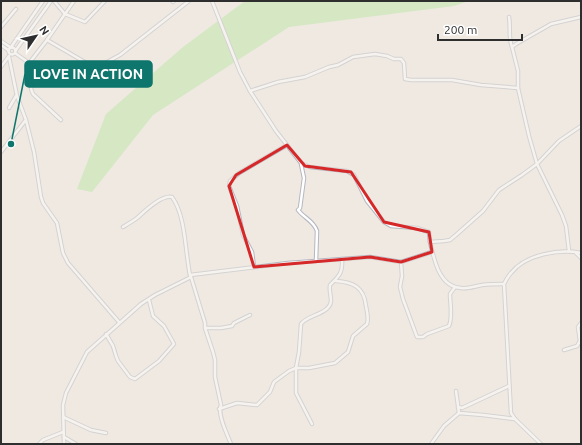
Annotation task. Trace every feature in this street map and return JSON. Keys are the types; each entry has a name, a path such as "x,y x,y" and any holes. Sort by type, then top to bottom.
{"street":[{"path":"43,1 10,48 9,55 17,96 26,120 34,152 42,204 57,223 63,253 72,269 119,322"},
{"path":"1,67 9,55 16,51 51,1"},
{"path":"54,1 65,14 85,22 105,1"},
{"path":"30,62 74,1"},
{"path":"1,45 10,48 14,47 16,51 36,68 78,76 120,55 189,1"},
{"path":"212,1 240,72 250,91 276,131 301,163 304,178 300,208 298,210 316,228 316,261"},
{"path":"1,27 16,9"},
{"path":"509,17 509,38 518,71 518,88 527,128 537,164 566,226 569,251"},
{"path":"512,47 551,24 581,17"},
{"path":"47,40 96,68"},
{"path":"1,41 10,48"},
{"path":"250,91 278,82 305,77 338,65 353,57 374,54 387,56 394,59 401,59 404,63 405,79 452,80 481,85 518,88"},
{"path":"36,68 30,89 33,94 61,120"},
{"path":"9,108 17,96"},
{"path":"1,152 26,120"},
{"path":"430,242 450,240 486,208 499,190 537,164 559,141 581,126"},
{"path":"254,267 252,252 243,234 237,206 229,186 230,181 239,173 287,145"},
{"path":"301,163 310,167 351,172 356,178 367,201 384,222 391,226 417,228 429,232 436,267 442,277 455,287 462,288 489,284 504,284"},
{"path":"123,227 163,198 169,196 172,197 181,220 187,247 190,276 205,323 204,328 215,360 215,377 221,404 219,409 223,426 231,444"},
{"path":"541,444 515,419 511,413 504,284 513,271 529,260 548,253 569,251 581,253"},
{"path":"64,444 63,405 66,393 87,352 134,308 190,276 254,267 370,257 400,262 432,252"},
{"path":"575,252 581,258"},
{"path":"312,424 296,393 296,368 301,324 304,320 319,314 331,301 329,291 330,285 336,281 343,269 342,259"},
{"path":"400,262 402,276 400,287 403,300 415,334 419,338 449,326 452,307 450,294 455,287"},
{"path":"219,409 232,404 257,405 270,392 274,382 289,371 296,368 309,368 335,363 348,352 353,336 367,324 368,313 366,299 358,287 348,282 336,281"},
{"path":"106,334 113,346 118,361 132,378 135,379 159,361 174,344 164,326 153,316 148,300"},
{"path":"204,328 221,328 232,326 234,323 250,315"},
{"path":"564,350 577,346 580,340 578,327 581,323"},
{"path":"458,408 462,408 509,386"},
{"path":"456,391 459,414"},
{"path":"431,444 444,426 459,414 515,419"},
{"path":"63,417 96,432 106,434"},
{"path":"39,444 43,440 63,432"},
{"path":"64,436 76,444"}],"highlighted area":[{"path":"287,145 305,166 351,172 384,222 429,232 432,252 401,262 370,257 254,267 229,186 236,175"}],"green space":[{"path":"245,1 469,1 454,6 289,27 153,115 92,192 77,189 106,114 183,47"}],"place":[{"name":"LOVE IN ACTION","path":"11,144"}]}
